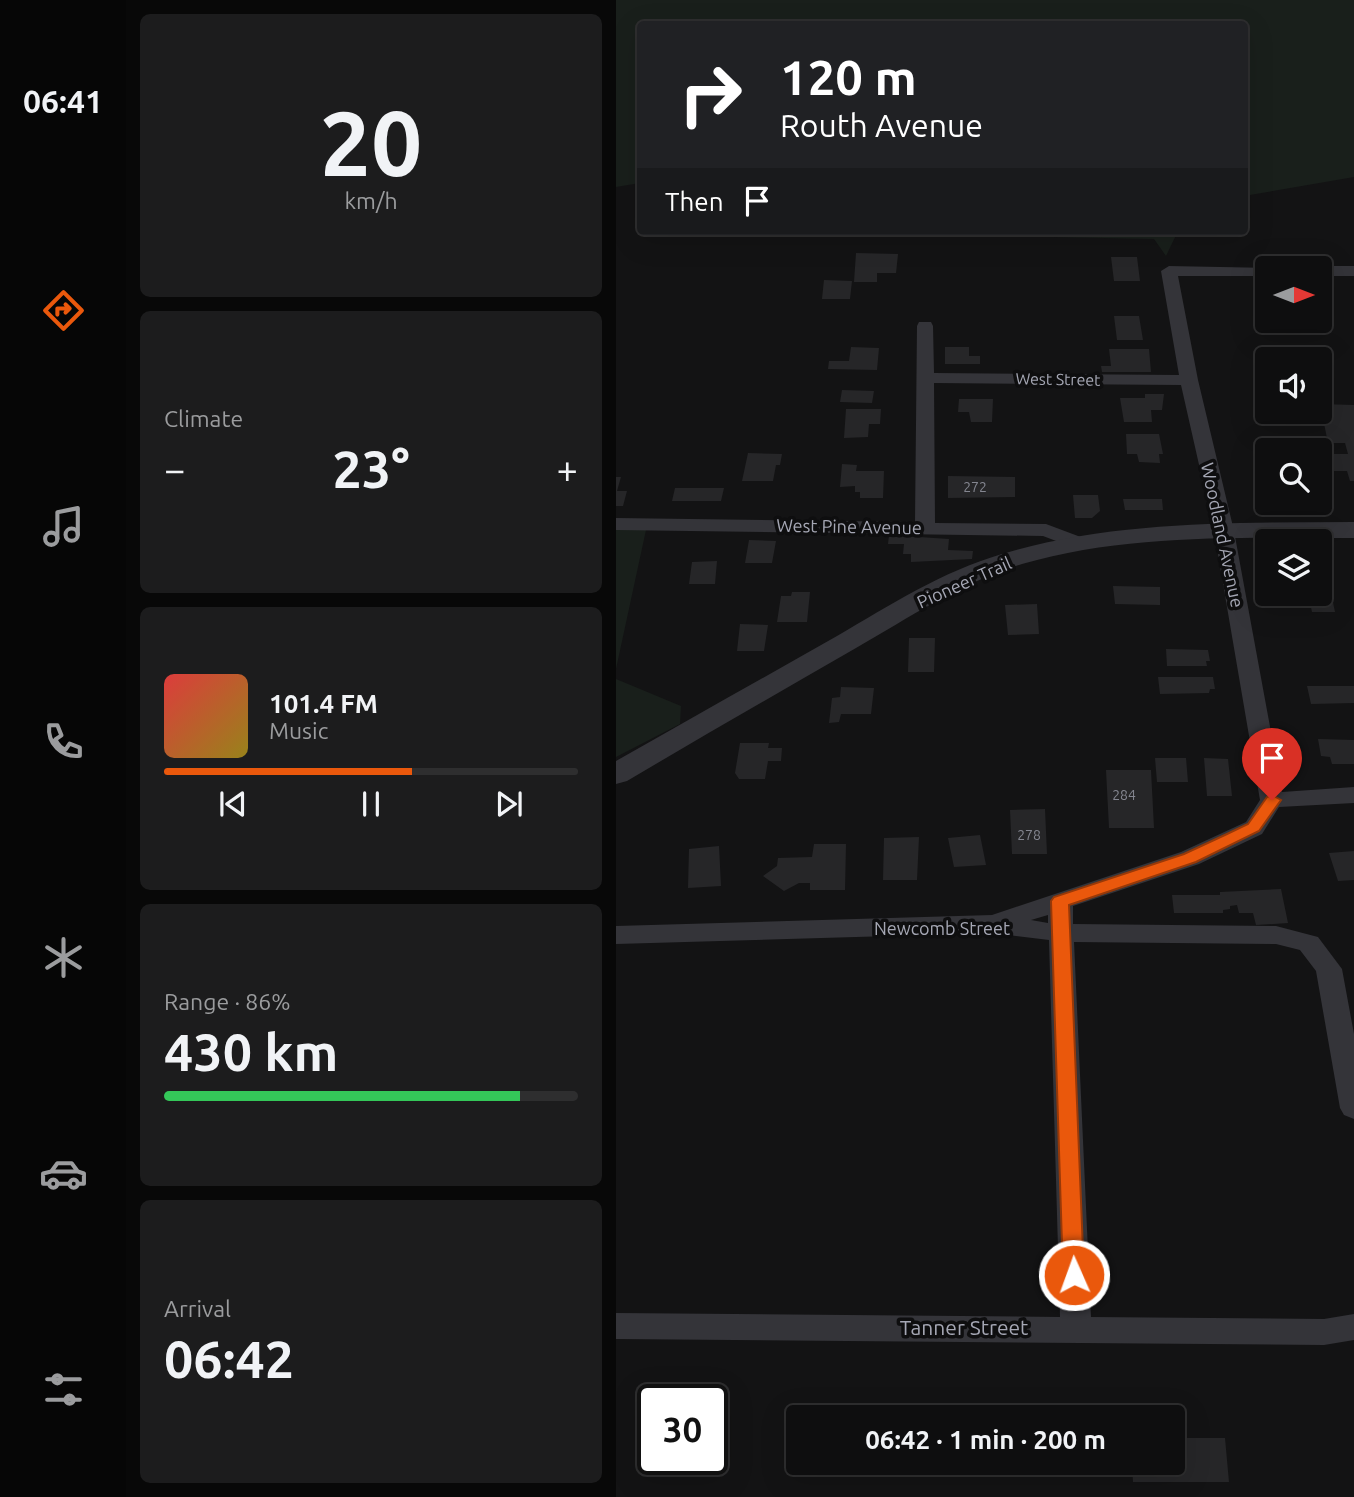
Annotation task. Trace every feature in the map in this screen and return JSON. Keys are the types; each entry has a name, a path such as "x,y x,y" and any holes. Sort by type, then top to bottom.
{"street":[{"name":"Woodland Avenue","path":"1255,271 1168,271 1189,380 1224,531 1272,800"},
{"path":"1332,271 1354,271"},
{"path":"925,326 925,527"},
{"name":"West Street","path":"927,378 1189,380"},
{"name":"West Pine Avenue","path":"616,524 1046,530 1079,543"},
{"name":"Pioneer Trail","path":"616,774 938,589 1010,559 1079,543 1126,536 1224,531 1354,530"},
{"path":"992,924 1190,858 1254,828 1272,800 1354,795"},
{"path":"1060,901 1076,1328"},
{"name":"Newcomb Street","path":"616,935 992,924 1061,933 1276,934 1309,943 1329,968 1354,1108"},
{"name":"Tanner Street","path":"616,1326 1324,1332 1354,1327"}],"shaded area":[{"path":"616,0 1354,0 1354,177 1248,195 1248,21 637,21 637,184 616,187"},
{"path":"1176,235 1166,256 1154,239 1005,236"},
{"path":"616,530 646,530 616,669"},
{"path":"616,679 681,706 680,724 616,757"}],"building":[{"path":"856,253 898,254 896,273 877,273 877,282 854,282"},
{"path":"1111,257 1137,257 1140,281 1114,281"},
{"path":"824,280 852,281 850,299 822,299"},
{"path":"1114,316 1139,316 1143,340 1117,340"},
{"path":"851,347 879,348 877,370 828,369 829,361 849,361"},
{"path":"945,347 969,347 969,356 980,356 980,364 945,364"},
{"path":"1109,349 1149,349 1151,372 1102,372 1101,366 1111,366"},
{"path":"842,390 874,391 872,403 840,402"},
{"path":"1145,394 1164,394 1162,410 1151,410 1152,422 1124,422 1120,398 1145,398"},
{"path":"959,399 993,399 992,422 971,422 969,412 958,412"},
{"path":"1332,404 1354,405 1354,481 1350,481 1347,471 1332,471 1332,454 1348,454 1345,443 1332,443 1332,438 1327,438 1324,424 1332,424"},
{"path":"846,409 881,409 880,424 869,424 868,437 844,438"},
{"path":"1126,434 1159,434 1163,454 1159,454 1160,463 1139,462 1137,454 1127,454"},
{"path":"748,453 782,454 780,465 776,465 773,481 742,481"},
{"path":"842,464 857,465 856,471 884,471 883,498 860,498 860,492 855,492 855,486 840,487"},
{"path":"948,476 1015,477 1015,497 948,498"},
{"path":"616,477 621,477 617,491 627,491 623,506 616,506"},
{"path":"675,488 724,488 721,501 672,501"},
{"path":"1073,495 1098,495 1100,511 1092,518 1075,518"},
{"path":"1123,499 1162,499 1163,510 1125,510"},
{"path":"889,535 949,539 948,550 973,551 972,559 911,562 911,554 903,554 904,544 888,544"},
{"path":"749,540 776,541 772,563 745,563"},
{"path":"717,561 715,584 689,584 692,562"},
{"path":"1113,586 1160,587 1160,605 1115,604"},
{"path":"792,592 810,592 807,622 777,622 781,596 791,596"},
{"path":"1332,598 1335,612 1312,612 1311,606 1332,606"},
{"path":"1037,604 1039,634 1008,635 1005,605"},
{"path":"740,624 768,625 764,651 737,651"},
{"path":"909,638 935,638 934,672 908,672"},
{"path":"1166,649 1208,650 1210,661 1206,661 1207,666 1167,666"},
{"path":"1158,677 1213,677 1215,689 1210,689 1209,693 1160,694"},
{"path":"1307,686 1354,686 1354,703 1311,704"},
{"path":"841,687 874,688 871,714 841,714 839,722 829,723 832,698 840,697"},
{"path":"1318,739 1354,740 1354,764 1332,764 1330,757 1321,756"},
{"path":"740,743 769,743 768,748 782,748 781,761 768,761 765,779 739,779 735,773"},
{"path":"1155,758 1186,758 1188,782 1157,782"},
{"path":"1204,758 1228,759 1232,796 1207,796"},
{"path":"1106,770 1151,770 1154,828 1109,828"},
{"path":"1045,809 1047,854 1012,854 1010,810"},
{"path":"980,835 986,865 954,867 948,838"},
{"path":"919,837 917,880 883,880 884,838"},
{"path":"814,844 846,844 845,890 810,890 810,883 799,883 784,891 763,876 777,866 778,858 812,857"},
{"path":"719,846 721,886 688,888 689,849"},
{"path":"1354,851 1354,880 1338,881 1329,853"},
{"path":"1281,889 1288,923 1256,925 1253,913 1239,913 1237,905 1223,910 1223,913 1174,913 1172,895 1220,895 1220,892"},
{"path":"1185,1438 1225,1438 1229,1482 1133,1482 1133,1475 1185,1475"}],"route":[{"path":"1074,1275 1060,901 1190,858 1254,828 1272,800"}]}
